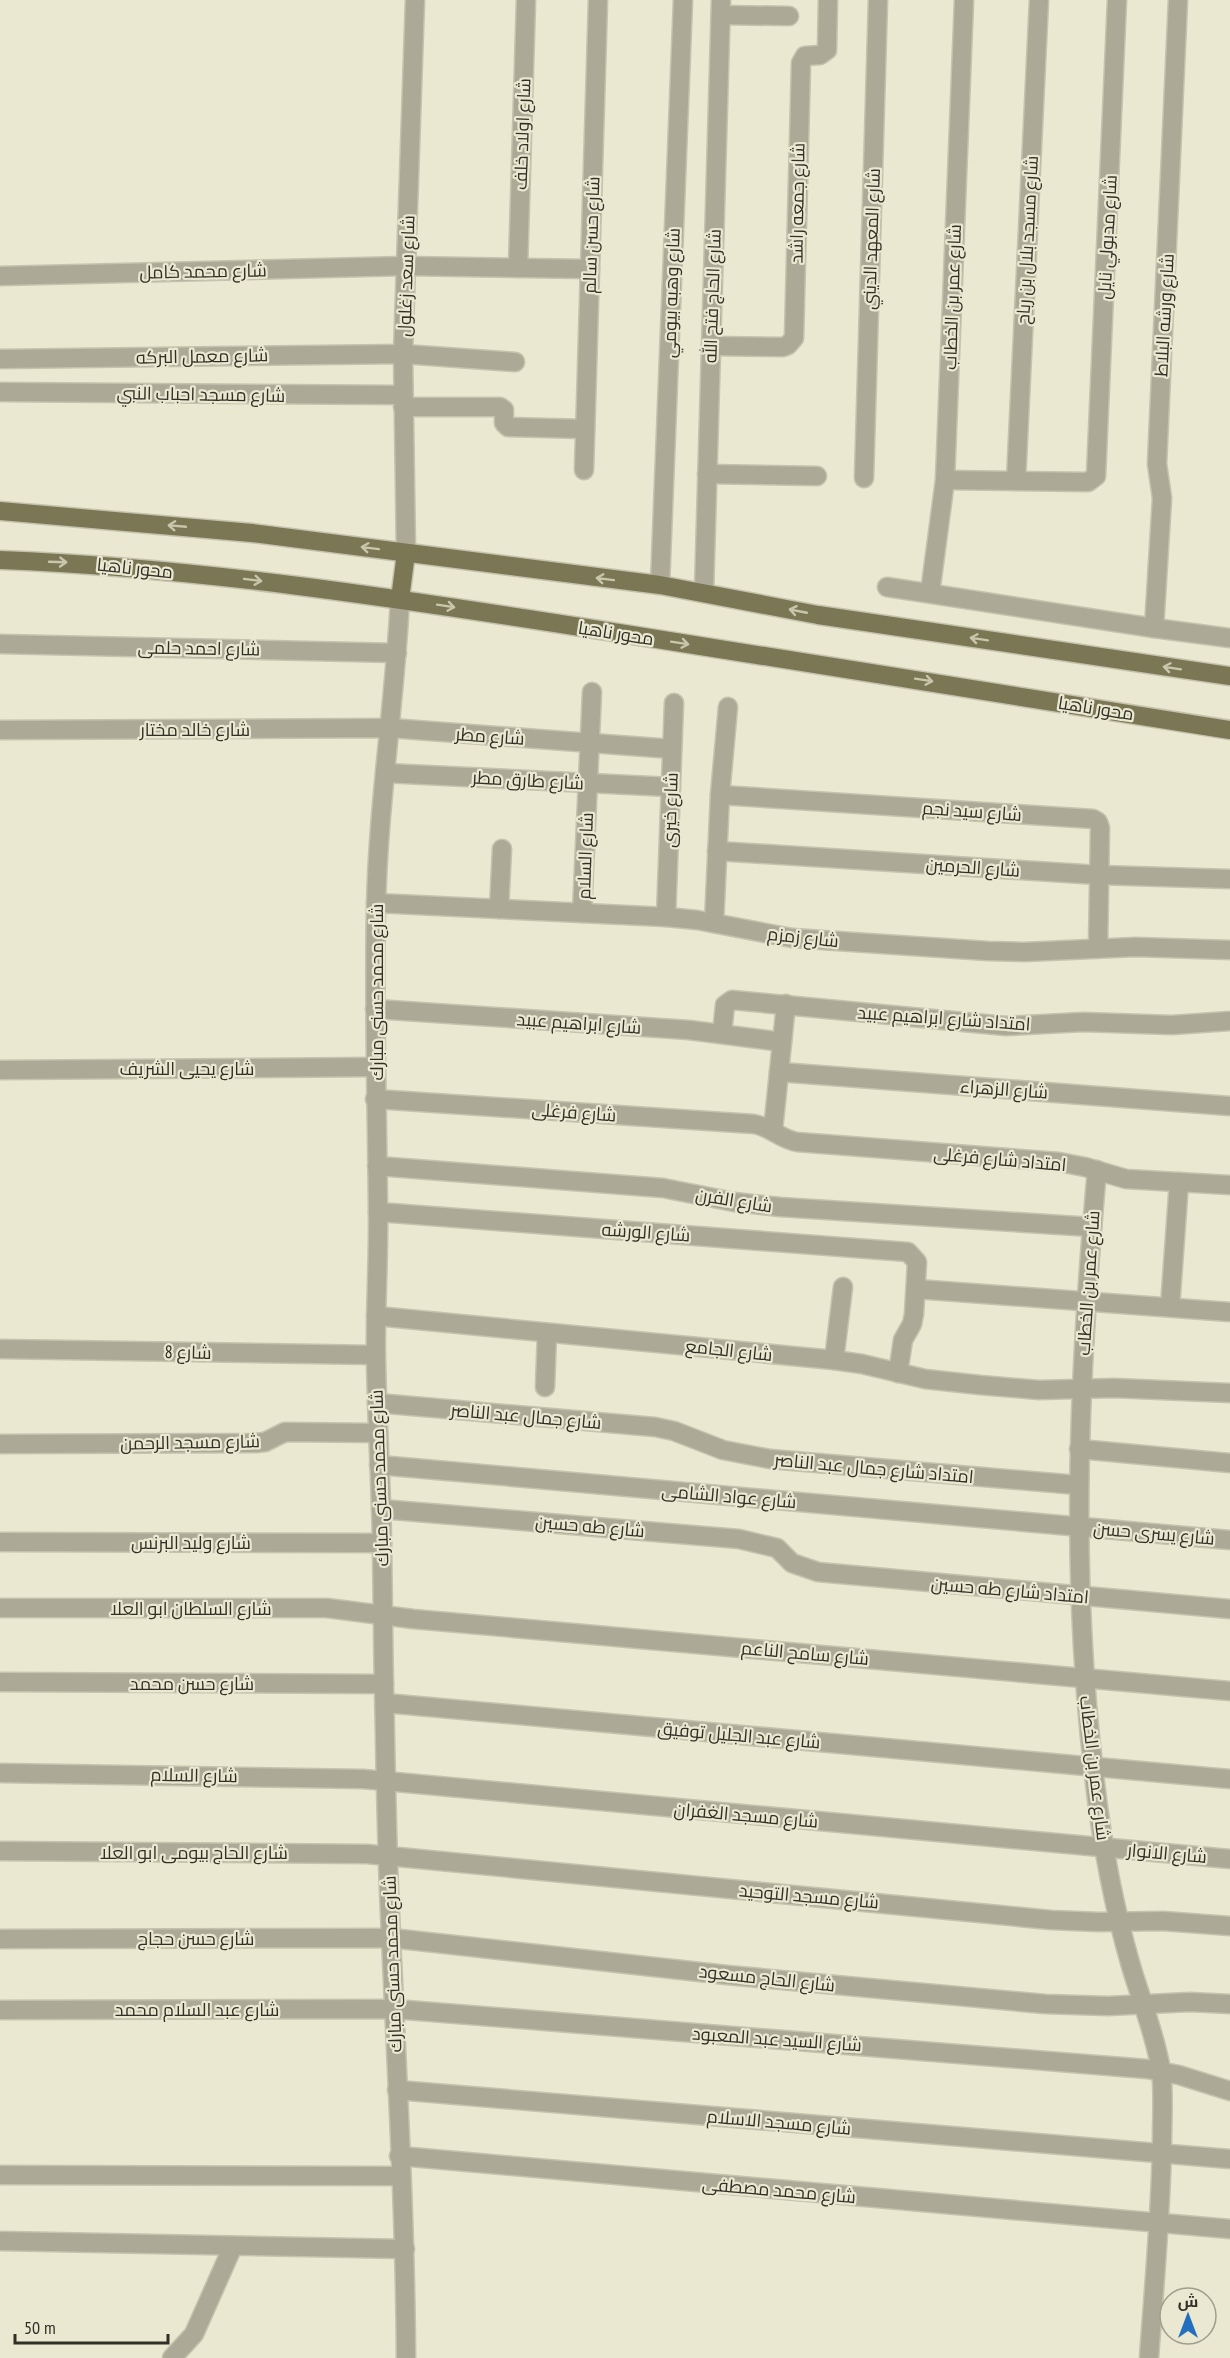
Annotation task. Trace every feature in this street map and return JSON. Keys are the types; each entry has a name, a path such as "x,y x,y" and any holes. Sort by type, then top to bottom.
{"main road":[{"path":"0,511 252,533 660,585 818,615 1230,676"},
{"path":"400,599 406,553"},
{"name":"محور ناهيا","path":"0,560 84,563 254,579 400,599 1230,730"}],"street":[{"name":"شارع سعد زغلول","path":"406,553 403,354 415,0"},
{"name":"شارع اولاد خلف","path":"518,268 526,0"},
{"name":"شارع حسن سالم","path":"584,470 598,0"},
{"name":"شارع وهبه بيومي","path":"660,585 683,0"},
{"name":"شارع جمعه راشد","path":"711,346 783,347 794,338 801,63 805,56 820,55 826,50 828,0"},
{"name":"شارع المعهد الديني","path":"864,478 878,0"},
{"name":"شارع عمر بن الخطاب","path":"930,593 945,480 964,0"},
{"name":"شارع مسجد بلال بن رباح","path":"1016,481 1039,0"},
{"name":"شارع مدبولي نايل","path":"1016,481 1088,482 1094,480 1097,473 1117,0"},
{"name":"شارع ورشه البلاط","path":"1154,628 1162,498 1157,464 1178,0"},
{"name":"شارع الحاج فتح الله","path":"704,592 721,7"},
{"path":"721,7 789,16"},
{"name":"شارع محمد كامل","path":"0,276 405,266 590,269"},
{"name":"شارع معمل البركه","path":"0,359 403,354 515,362"},
{"name":"شارع مسجد احباب النبي","path":"0,392 403,401 500,407 504,410 504,423 508,427 585,429"},
{"path":"707,474 817,476"},
{"path":"945,480 1016,481"},
{"path":"887,587 1230,638"},
{"name":"شارع محمد حسنى مبارك","path":"400,599 376,903 375,1099 378,1212 375,1355 382,1543 381,1616 388,1856 399,2157 405,2249 406,2358"},
{"name":"شارع احمد حلمى","path":"0,644 397,653"},
{"name":"شارع السلام","path":"582,913 592,692"},
{"name":"شارع خيرى","path":"666,917 674,703"},
{"path":"714,923 720,795 728,707"},
{"name":"شارع خالد مختار","path":"0,730 390,728"},
{"name":"شارع مطر","path":"390,728 672,749"},
{"name":"شارع طارق مطر","path":"385,773 670,787"},
{"name":"شارع سيد نجم","path":"720,795 1093,819 1098,822 1100,828 1098,948"},
{"path":"499,909 502,849"},
{"name":"شارع الحرمين","path":"717,851 1099,875 1230,879"},
{"name":"شارع زمزم","path":"376,903 666,917 714,923 792,938 988,951 1174,947 1230,950"},
{"name":"امتداد شارع ابراهيم عبيد","path":"722,1033 725,1005 729,1000 1006,1026 1083,1022 1172,1025 1230,1021"},
{"path":"773,1130 786,1004"},
{"name":"شارع ابراهيم عبيد","path":"375,1009 722,1033 782,1042"},
{"name":"شارع يحيى الشريف","path":"0,1070 375,1067"},
{"name":"شارع الزهراء","path":"779,1072 1230,1106"},
{"name":"شارع فرغلى","path":"375,1099 754,1124 773,1130"},
{"name":"امتداد شارع فرغلى","path":"773,1130 779,1137 797,1142 1059,1162 1126,1179 1230,1185"},
{"name":"شارع الفرن","path":"377,1166 663,1188 734,1202 780,1207 1092,1227"},
{"name":"شارع عمر بن الخطاب","path":"1097,1170 1080,1389 1078,1485 1080,1597 1084,1678 1093,1767 1105,1848 1119,1921 1161,2070 1159,2223 1149,2358"},
{"path":"1170,1307 1179,1182"},
{"name":"شارع الورشه","path":"378,1212 903,1251 912,1255 917,1262 916,1288"},
{"path":"834,1360 843,1287"},
{"path":"898,1373 903,1340 913,1321 916,1288 1230,1312"},
{"name":"شارع الجامع","path":"376,1316 834,1360 952,1383 1040,1390 1114,1388 1230,1393"},
{"path":"545,1388 547,1333"},
{"name":"شارع 8","path":"0,1349 375,1355"},
{"name":"شارع جمال عبد الناصر","path":"377,1403 655,1427 674,1431"},
{"name":"امتداد شارع جمال عبد الناصر","path":"674,1431 723,1450 770,1459 1078,1485"},
{"name":"شارع مسجد الرحمن","path":"0,1444 256,1443 265,1442 285,1432 378,1432"},
{"path":"1079,1449 1230,1463"},
{"name":"شارع عواد الشامى","path":"379,1465 1078,1527"},
{"name":"شارع طه حسين","path":"381,1509 739,1539 777,1548 792,1563"},
{"name":"شارع يسرى حسن","path":"1078,1527 1230,1540"},
{"name":"شارع وليد البرنس","path":"0,1542 382,1543"},
{"name":"امتداد شارع طه حسين","path":"792,1563 818,1572 1230,1609"},
{"name":"شارع السلطان ابو العلا","path":"0,1608 327,1608 381,1616"},
{"name":"شارع سامح الناعم","path":"381,1616 1230,1691"},
{"name":"شارع حسن محمد","path":"0,1682 384,1684"},
{"name":"شارع عبد الجليل توفيق","path":"385,1703 1230,1779"},
{"name":"شارع السلام","path":"0,1773 336,1777 387,1781"},
{"name":"شارع مسجد الغفران","path":"387,1781 1105,1848"},
{"name":"شارع الانوار","path":"1105,1848 1230,1859"},
{"name":"شارع الحاج بيومى ابو العلا","path":"0,1851 340,1853 388,1856"},
{"name":"شارع مسجد التوحيد","path":"388,1856 1079,1922 1163,1921 1230,1926"},
{"name":"شارع حسن حجاج","path":"0,1939 391,1938"},
{"name":"شارع الحاج مسعود","path":"391,1938 727,1975 1033,2003 1108,2006 1190,2002 1230,2004"},
{"name":"شارع عبد السلام محمد","path":"0,2010 394,2009"},
{"name":"شارع السيد عبد المعبود","path":"394,2009 1161,2070 1230,2091"},
{"name":"شارع مسجد الاسلام","path":"397,2090 1230,2159"},
{"name":"شارع محمد مصطفى","path":"399,2157 1230,2229"},
{"path":"0,2175 400,2176"},
{"path":"0,2241 405,2249"},
{"path":"172,2358 194,2334 233,2246"}]}
